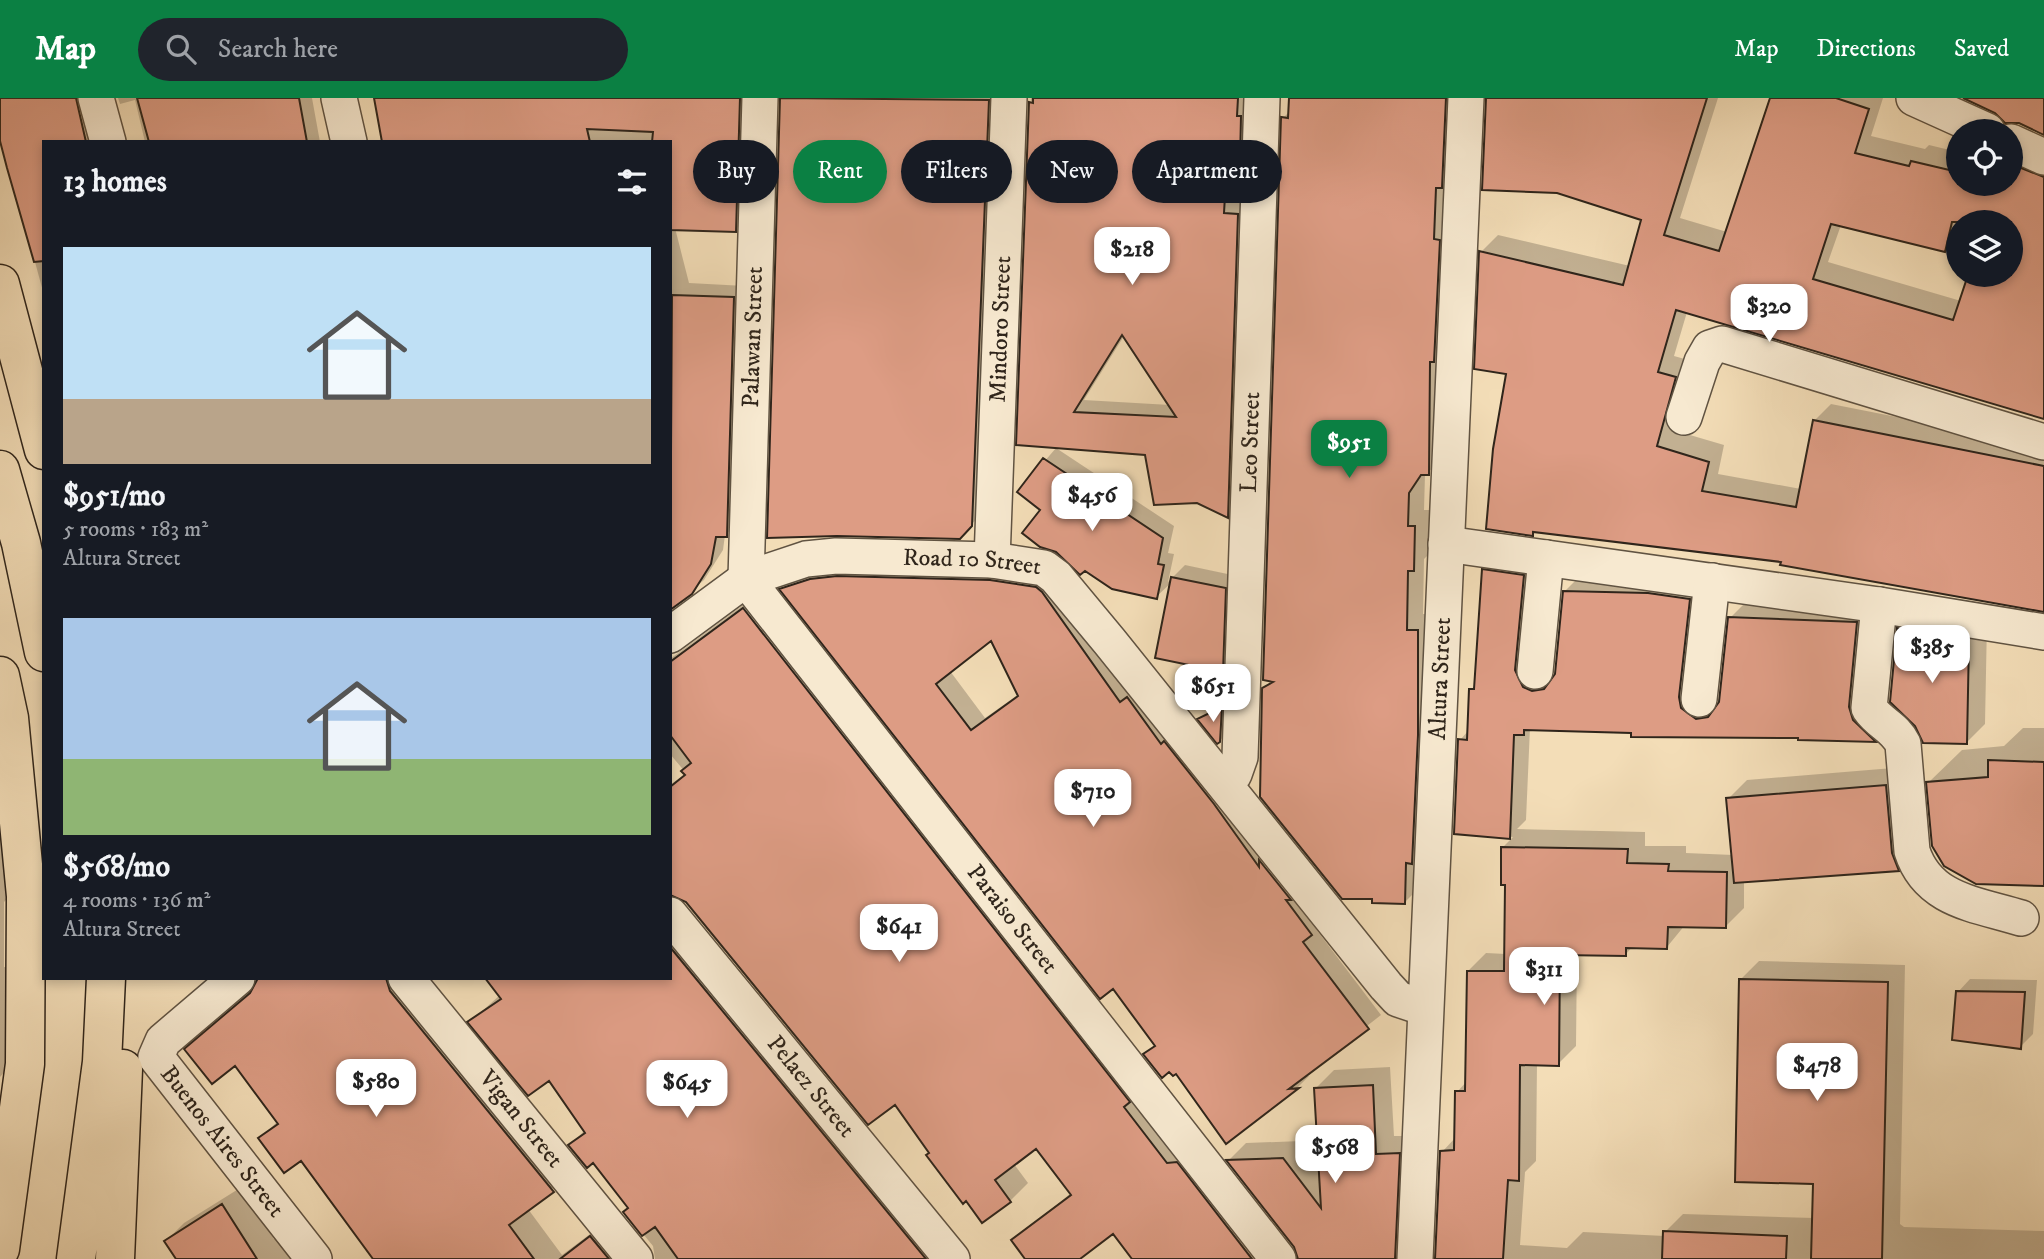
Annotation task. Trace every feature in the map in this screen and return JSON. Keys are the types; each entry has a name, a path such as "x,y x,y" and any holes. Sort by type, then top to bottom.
{"highway":[{"path":"0,284 42,442"},
{"path":"0,323 42,474"},
{"path":"0,470 21,543 42,643"},
{"path":"0,676 9,718 26,895 25,1065 1,1233"},
{"path":"71,1259 82,1069 79,980"},
{"path":"76,1259 102,1062 106,980"},
{"path":"115,1259 123,1065 121,980"}],"street":[{"path":"96,98 107,140"},
{"path":"339,98 349,140"},
{"name":"Palawan Street","path":"746,579 760,98"},
{"name":"Mindoro Street","path":"992,560 1009,98"},
{"name":"Leo Street","path":"1225,782 1234,774 1240,758 1262,98"},
{"name":"Altura Street","path":"1415,1259 1466,98"},
{"path":"1914,98 1960,119"},
{"path":"2023,148 2044,158"},
{"path":"1684,417 1702,362 1710,348 1722,344 2044,442"},
{"path":"1446,544 1879,605 2044,632"},
{"name":"Road 10 Street","path":"672,634 746,579 806,559 836,556 992,560 1031,565 1056,576 1225,782 1386,986 1398,999 1425,1007"},
{"path":"1535,671 1546,558"},
{"name":"Paraiso Street","path":"746,579 1278,1259"},
{"path":"1699,699 1712,581"},
{"path":"1879,605 1869,708 1877,720 1897,731 1903,744 1912,851 1916,865 1924,879 1939,892 2021,918"},
{"name":"Pelaez Street","path":"672,917 952,1259"},
{"name":"Buenos Aires Street","path":"235,980 163,1041 156,1057 314,1259"},
{"name":"Vigan Street","path":"407,980 635,1259"}],"building":[{"path":"0,98 76,98 86,140 42,140 42,261 34,262 0,141"},
{"path":"137,98 299,98 307,140 148,140"},
{"path":"374,98 740,98 739,140 693,140 693,203 737,203 736,232 672,230 672,140 652,140 653,132 587,129 590,140 382,140"},
{"path":"780,98 989,100 987,140 901,140 901,203 985,203 972,526 960,539 837,536 767,538 777,203 779,203"},
{"path":"1033,98 1238,98 1240,140 1132,140 1132,203 1225,203 1224,213 1238,214 1228,518 1197,503 1154,505 1145,455 1016,445 1026,181 1026,203 1118,203 1118,140 1028,140 1029,102 1033,103","holes":["1122,335 1176,417 1074,412"]},
{"path":"1289,98 1446,98 1442,188 1436,188 1434,239 1440,240 1434,362 1430,362 1429,475 1421,475 1409,493 1408,526 1415,526 1414,571 1408,571 1407,630 1418,630 1418,735 1412,864 1406,863 1405,904 1372,903 1372,899 1342,899 1260,797 1262,688 1273,682 1263,680 1278,203 1282,203 1281,117 1288,118"},
{"path":"1486,98 1707,98 1664,235 1719,251 1770,98 1836,98 1869,109 1855,153 1909,166 1911,161 1946,169 1946,196 2023,196 2023,169 2044,177 2044,419 1676,310 1658,372 1676,377 1657,446 1709,462 1702,491 1796,507 1813,420 2044,466 2044,612 1780,565 1781,562 1533,532 1533,536 1486,529 1493,449 1506,374 1474,369 1479,251 1623,285 1641,220 1557,193 1482,190","holes":["1946,210 2023,210 2023,287 1964,287 1953,320 1813,279 1831,224 1945,252"]},
{"path":"1963,98 2044,98 2044,135 2023,125 2023,119 2001,119 1995,113"},
{"path":"672,295 734,297 727,537 716,537 711,564 692,594 672,609"},
{"path":"1043,458 1163,538 1158,564 1164,565 1157,599 1112,589 1085,571 1080,575 1056,552 1040,547 1022,533 1040,510 1017,492"},
{"path":"1482,569 1524,575 1515,670 1523,687 1532,691 1544,689 1555,674 1563,591 1648,593 1690,599 1679,697 1681,708 1696,719 1708,717 1719,702 1728,617 1857,622 1849,707 1853,720 1876,742 1798,738 1631,737 1631,733 1524,730 1524,735 1514,735 1510,839 1454,834 1458,739 1467,740 1469,689 1474,689"},
{"path":"837,576 990,580 1036,587 1120,702 1127,697 1161,744 1164,741 1214,804 1259,867 1259,860 1291,900 1286,900 1312,935 1303,942 1369,1029 1289,1089 1299,1088 1226,1144 1176,1074 1173,1076 1169,1072 1162,1078 1143,1054 1155,1046 1113,989 1100,999 779,589 810,579","holes":["991,641 1018,696 971,730 936,684"]},
{"path":"1171,577 1226,588 1223,672 1155,658"},
{"path":"743,608 1130,1102 1124,1107 1167,1163 1177,1162 1252,1259 1132,1259 1113,1234 1080,1259 1025,1259 1011,1240 1071,1195 1036,1149 995,1180 1011,1202 982,1223 966,1201 963,1204 926,1155 929,1153 895,1105 868,1125 686,902 672,896 672,785 685,775 681,771 691,763 672,738 672,661"},
{"path":"1897,628 1969,640 1967,744 1923,743 1915,726 1890,702"},
{"path":"1222,707 1220,742 1217,744 1197,719"},
{"path":"1988,760 2044,762 2044,886 1976,884 1944,866 1932,846 1926,782 1988,777"},
{"path":"1886,785 1892,853 1899,871 1734,883 1726,798"},
{"path":"1501,847 1628,849 1627,863 1669,864 1668,871 1727,872 1726,928 1668,927 1667,949 1626,948 1626,956 1560,955 1559,1066 1520,1065 1519,1181 1508,1180 1503,1259 1435,1259 1440,1151 1454,1150 1455,1091 1465,1091 1467,971 1504,971 1505,885 1501,885"},
{"path":"672,949 926,1259 678,1259 655,1227 642,1236 623,1212 628,1208 593,1163 587,1168 568,1145 585,1133 549,1081 528,1096 467,1022 501,999 487,980 672,980"},
{"path":"1739,979 1888,982 1882,1259 1811,1259 1813,1184 1735,1182"},
{"path":"257,980 387,980 390,991 554,1192 509,1225 534,1259 373,1259 301,1161 284,1173 258,1138 278,1124 235,1066 212,1084 184,1049 250,993"},
{"path":"1956,991 2025,992 2021,1049 1952,1040"},
{"path":"1373,1085 1376,1154 1400,1153 1395,1259 1298,1259 1294,1247 1226,1160 1283,1158 1321,1208 1314,1088"},
{"path":"222,1204 257,1259 176,1259 164,1241"},
{"path":"1663,1231 1787,1236 1786,1259 1662,1259"},
{"path":"590,1236 609,1259 560,1259"}]}
